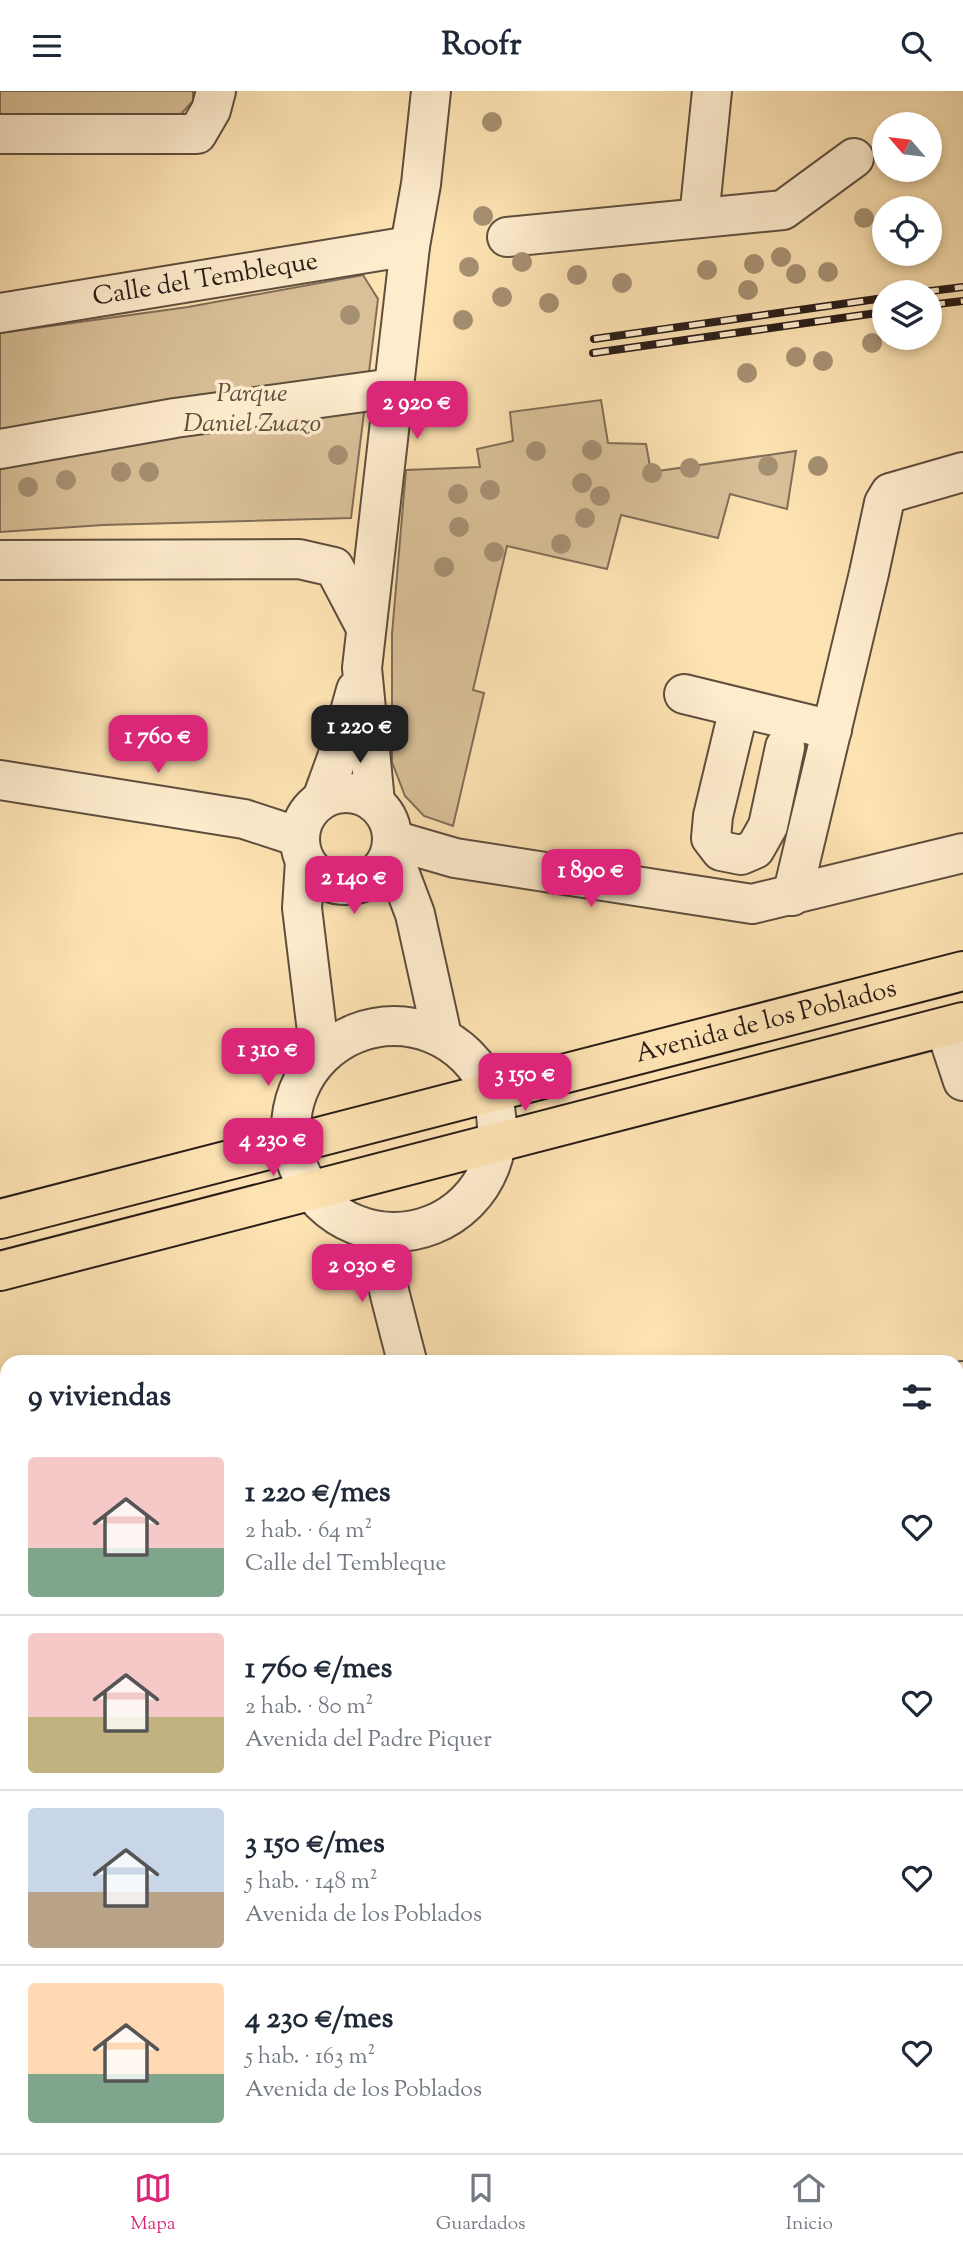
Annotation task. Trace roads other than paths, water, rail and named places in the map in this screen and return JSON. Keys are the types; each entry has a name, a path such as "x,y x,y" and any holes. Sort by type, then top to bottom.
{"main road":[{"name":"Avenida de los Poblados","path":"0,1219 963,971"},
{"name":"Avenida de los Poblados","path":"0,1271 954,1024"}],"street":[{"path":"0,134 197,134 211,110 216,91"},
{"path":"320,1056 302,908 302,849 306,815 322,799 338,755 362,668 393,388 431,91"},
{"path":"699,219 712,91"},
{"path":"507,237 783,210 854,158"},
{"name":"Calle del Tembleque","path":"0,313 410,246"},
{"path":"0,449 175,418 393,388"},
{"path":"792,896 884,503 890,493 963,472"},
{"path":"0,560 299,559 334,567 366,628"},
{"path":"362,668 375,802"},
{"path":"684,694 832,730"},
{"path":"739,708 713,816 711,838 721,851 741,855 755,849 768,825 785,747"},
{"path":"0,780 244,819 302,849 324,881 351,886 376,876 393,847"},
{"path":"322,799 349,792 375,802 389,818 393,847 415,914 442,1036"},
{"path":"393,847 455,859 752,904 963,853"},
{"path":"400,1024 442,1036 472,1059 492,1091 498,1142 485,1182 457,1213 419,1231 377,1232 339,1218 310,1190 291,1144 291,1112 302,1082 320,1056 357,1032 400,1024"},
{"path":"954,1024 963,1081"},
{"path":"377,1232 405,1355"}],"railway":[{"path":"942,290 963,287"},
{"path":"594,339 872,300"},
{"path":"942,303 963,301"},
{"path":"593,353 872,314"}],"park label":[{"name":"Parque Daniel Zuazo","path":"252,408"}]}
